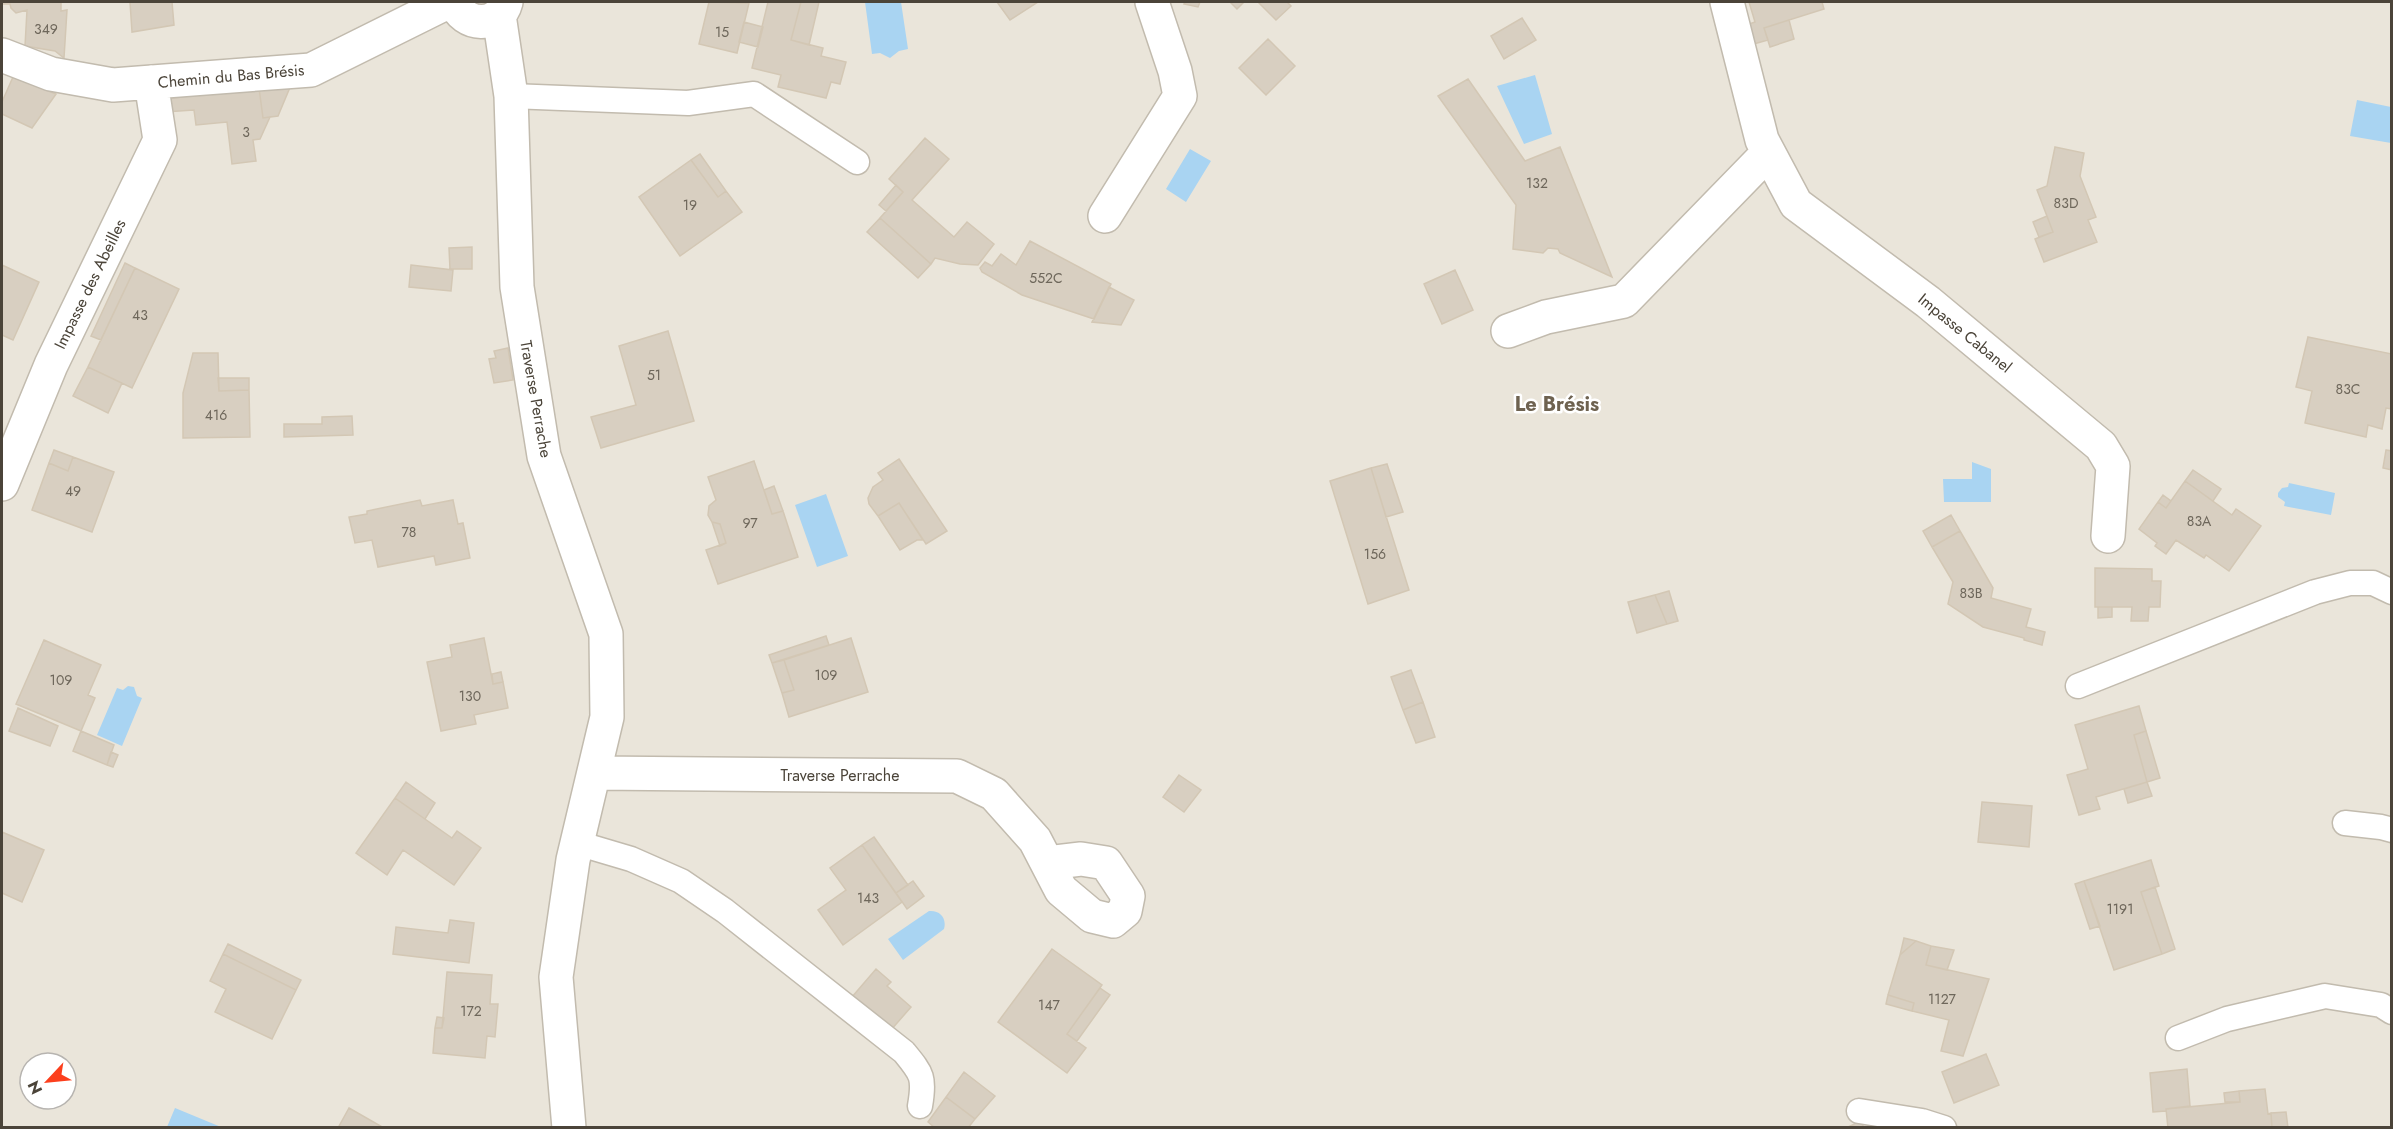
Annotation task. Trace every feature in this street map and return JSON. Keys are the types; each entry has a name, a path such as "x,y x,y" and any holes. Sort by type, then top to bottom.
{"street":[{"name":"Chemin du Bas Brésis","path":"2,55 61,76 112,85 311,70 448,2"},
{"path":"455,2 458,10 466,18 477,22 489,21 503,8"},
{"path":"1105,216 1180,96 1175,71 1152,2"},
{"name":"Impasse Cabanel","path":"1727,2 1762,140 1796,204 1928,302 2101,446 2114,466 2108,536"},
{"name":"Traverse Perrache","path":"503,8 511,96 517,287 544,456 606,634 607,717 577,843 556,977 569,1128"},
{"name":"Impasse des Abeilles","path":"2,484 51,365 160,140 151,82"},
{"path":"1508,332 1546,317 1624,301 1768,153"},
{"name":"Traverse Perrache","path":"594,773 957,776 994,794 1035,840 1047,863"}],"lane":[{"path":"511,96 688,104 754,94 857,162"},
{"path":"2078,686 2315,592 2350,583 2373,583 2391,592"},
{"path":"2345,823 2381,826 2391,830"},
{"path":"577,843 631,859 681,880 725,911 904,1052 919,1070 924,1085 920,1106"},
{"path":"2178,1038 2227,1019 2325,996 2381,1005 2391,1012"},
{"path":"1859,1111 1922,1121 1944,1128"}],"shaded area":[{"path":"2,2 2391,2 2391,1127 2,1128"}],"water":[{"path":"865,2 901,2 908,49 899,51 890,58 880,53 872,54"},
{"path":"1535,75 1552,134 1524,144 1497,86"},
{"path":"2357,100 2391,107 2391,143 2350,136"},
{"path":"1190,149 1211,161 1186,202 1166,189"},
{"path":"1972,462 1991,469 1991,502 1944,502 1943,479 1972,479"},
{"path":"2289,483 2335,493 2331,515 2284,506 2285,502 2278,497 2278,493 2282,488 2288,487"},
{"path":"826,494 848,556 817,567 795,505"},
{"path":"128,686 134,687 137,696 142,698 122,746 97,735 117,688 123,690"},
{"path":"929,911 942,916 944,929 903,960 888,939"},
{"path":"175,1108 221,1127 167,1127"}],"building":[{"path":"2,2 61,2 61,11 67,10 64,58 55,51 25,46 27,10 16,13 10,4 2,4"},
{"path":"130,2 172,2 174,25 132,32"},
{"path":"709,2 749,3 737,53 699,44"},
{"path":"768,2 801,2 791,40 823,48 821,56 846,62 840,84 831,82 826,98 778,87 781,75 752,68"},
{"path":"801,2 819,2 809,45 791,40"},
{"path":"997,2 1038,2 1010,20"},
{"path":"1185,2 1200,2 1198,7 1184,4"},
{"path":"1230,2 1244,2 1237,9"},
{"path":"1258,2 1287,2 1291,6 1276,20"},
{"path":"1749,2 1822,2 1824,9 1764,28 1768,40 1743,47 1738,28 1755,22"},
{"path":"1522,18 1536,40 1504,59 1491,36"},
{"path":"1789,20 1794,39 1770,47 1764,28"},
{"path":"744,22 763,27 758,47 739,42"},
{"path":"1268,39 1295,66 1266,95 1239,68"},
{"path":"13,77 56,94 32,128 2,114 2,102"},
{"path":"1468,79 1525,161 1560,147 1612,277 1560,253 1558,249 1548,248 1543,253 1513,249 1516,205 1438,96"},
{"path":"291,85 278,116 263,118 259,88"},
{"path":"259,88 263,118 270,117 260,139 253,140 256,161 232,164 227,122 196,125 194,110 165,112 164,99"},
{"path":"925,138 949,159 912,200 954,237 967,222 994,244 978,265 960,264 935,258 931,264 880,218 903,192 889,179"},
{"path":"2055,147 2084,153 2080,176 2096,217 2088,220 2097,242 2044,262 2035,239 2053,232 2037,190 2047,186"},
{"path":"700,154 726,191 718,197 691,160"},
{"path":"691,160 718,197 726,191 742,212 680,256 639,197"},
{"path":"896,185 903,192 886,211 879,205"},
{"path":"2047,216 2053,232 2039,237 2033,222"},
{"path":"880,218 931,264 918,278 867,232"},
{"path":"1030,241 1111,284 1094,319 1022,295 982,272 980,268 985,262 992,266 1001,254 1016,265"},
{"path":"472,247 472,269 450,269 449,248"},
{"path":"125,263 135,268 101,340 91,336"},
{"path":"2,265 39,282 13,340 2,335"},
{"path":"411,265 453,270 451,291 409,287"},
{"path":"135,268 179,289 132,388 88,367"},
{"path":"1455,270 1473,310 1442,324 1424,284"},
{"path":"1109,287 1134,300 1121,325 1092,322"},
{"path":"668,331 694,421 601,448 591,417 636,405 619,346"},
{"path":"2308,337 2392,354 2392,409 2386,408 2382,429 2368,425 2366,437 2305,423 2312,391 2296,387"},
{"path":"508,348 513,380 494,383 489,359 496,358 494,351"},
{"path":"193,353 218,353 219,391 249,390 250,437 183,438 183,393"},
{"path":"88,367 122,383 108,413 73,396"},
{"path":"218,378 249,378 249,390 219,391"},
{"path":"352,416 353,435 284,437 284,424 322,424 322,417"},
{"path":"54,450 73,457 68,471 49,463"},
{"path":"2386,450 2392,451 2392,470 2383,468"},
{"path":"73,457 114,472 92,532 32,510 49,463 68,471"},
{"path":"899,459 947,531 926,544 899,503 878,516 869,504 868,498 873,487 883,480 878,473"},
{"path":"754,461 772,514 783,511 798,557 718,584 706,550 726,543 720,524 712,522 708,515 709,506 716,500 708,477"},
{"path":"1387,464 1403,512 1386,517 1371,468"},
{"path":"1371,468 1409,590 1368,604 1330,481"},
{"path":"2193,470 2221,489 2213,501 2185,481"},
{"path":"2185,481 2232,515 2236,509 2261,526 2229,571 2206,555 2204,558 2176,540 2166,554 2155,546 2157,543 2139,529 2158,502 2166,508"},
{"path":"774,486 783,511 772,514 764,490"},
{"path":"2163,495 2171,501 2166,508 2158,502"},
{"path":"420,500 422,506 453,500 458,524 463,523 470,558 436,565 434,556 378,567 372,540 355,543 349,517"},
{"path":"899,503 923,540 917,540 900,550 878,516"},
{"path":"1951,515 1960,531 1932,547 1923,531"},
{"path":"712,522 720,524 726,543 720,546"},
{"path":"1960,531 1993,588 1991,598 2031,609 2026,627 2045,632 2042,645 1983,627 1948,604 1953,582 1932,547"},
{"path":"2095,568 2152,569 2152,581 2161,581 2160,607 2149,607 2148,621 2131,621 2132,607 2095,607"},
{"path":"1669,591 1678,621 1667,624 1655,595"},
{"path":"1655,595 1667,624 1637,633 1628,602"},
{"path":"2098,607 2112,607 2112,617 2098,618"},
{"path":"826,636 829,645 772,663 769,655"},
{"path":"484,638 493,684 503,682 508,708 474,715 476,724 441,731 427,662 452,657 450,645"},
{"path":"851,638 868,692 789,717 782,693 794,690 784,660"},
{"path":"44,640 101,665 88,695 95,698 81,731 16,704"},
{"path":"784,660 794,690 782,693 772,663"},
{"path":"1411,670 1423,702 1403,710 1391,677"},
{"path":"501,672 503,682 493,684 492,674"},
{"path":"1423,702 1435,737 1416,743 1403,710"},
{"path":"2139,706 2146,731 2134,735 2147,782 2096,797 2100,809 2079,815 2067,775 2088,769 2075,725"},
{"path":"18,708 58,726 50,746 9,731"},
{"path":"81,731 114,745 107,765 73,751"},
{"path":"2146,731 2160,778 2147,782 2134,735"},
{"path":"111,752 118,755 113,767 107,765"},
{"path":"1179,775 1201,790 1184,812 1163,797"},
{"path":"406,782 435,803 425,819 395,798"},
{"path":"2147,782 2152,796 2128,803 2124,789"},
{"path":"395,798 452,838 457,831 481,848 454,885 403,850 387,875 356,853"},
{"path":"1982,802 2032,806 2029,847 1978,842"},
{"path":"2,832 44,850 22,902 2,893"},
{"path":"874,837 908,885 896,893 862,845"},
{"path":"862,845 902,902 843,945 818,910 846,890 830,868"},
{"path":"2151,860 2159,886 2141,892 2162,954 2114,970 2084,881"},
{"path":"913,881 924,896 907,909 896,893"},
{"path":"2084,881 2100,926 2090,929 2075,884"},
{"path":"2155,887 2175,949 2162,954 2141,892"},
{"path":"450,920 474,923 469,963 393,954 396,927 448,933"},
{"path":"1904,938 1916,941 1900,955"},
{"path":"1916,941 1931,946 1926,965 1989,979 1963,1056 1941,1051 1949,1020 1912,1011 1914,1003 1888,995 1900,955"},
{"path":"228,944 301,980 296,990 223,954"},
{"path":"1931,946 1954,950 1947,970 1926,965"},
{"path":"1052,949 1102,985 1067,1034 1086,1048 1067,1073 998,1022"},
{"path":"223,954 296,990 272,1039 215,1012 226,989 210,981"},
{"path":"876,969 891,982 887,986 911,1007 891,1030 852,997"},
{"path":"447,972 492,975 490,1004 498,1004 495,1037 487,1036 485,1058 433,1053 435,1028 442,1028"},
{"path":"1100,988 1110,995 1077,1041 1067,1034"},
{"path":"1888,995 1914,1003 1912,1011 1886,1004"},
{"path":"437,1017 444,1018 442,1028 435,1028"},
{"path":"1986,1054 1999,1085 1954,1103 1942,1072"},
{"path":"2187,1069 2190,1106 2153,1112 2150,1073"},
{"path":"964,1072 995,1096 975,1119 946,1097"},
{"path":"2265,1089 2272,1128 2168,1128 2166,1109 2240,1102 2239,1091"},
{"path":"2239,1091 2240,1102 2225,1102 2224,1093"},
{"path":"946,1097 975,1119 968,1128 935,1128 928,1122"},
{"path":"349,1108 384,1128 338,1128"},
{"path":"2286,1112 2288,1128 2272,1128 2271,1113"},
{"path":"1861,1121 1864,1128 1846,1128"}],"district":[{"name":"Le Brésis","path":"1557,404"}]}
